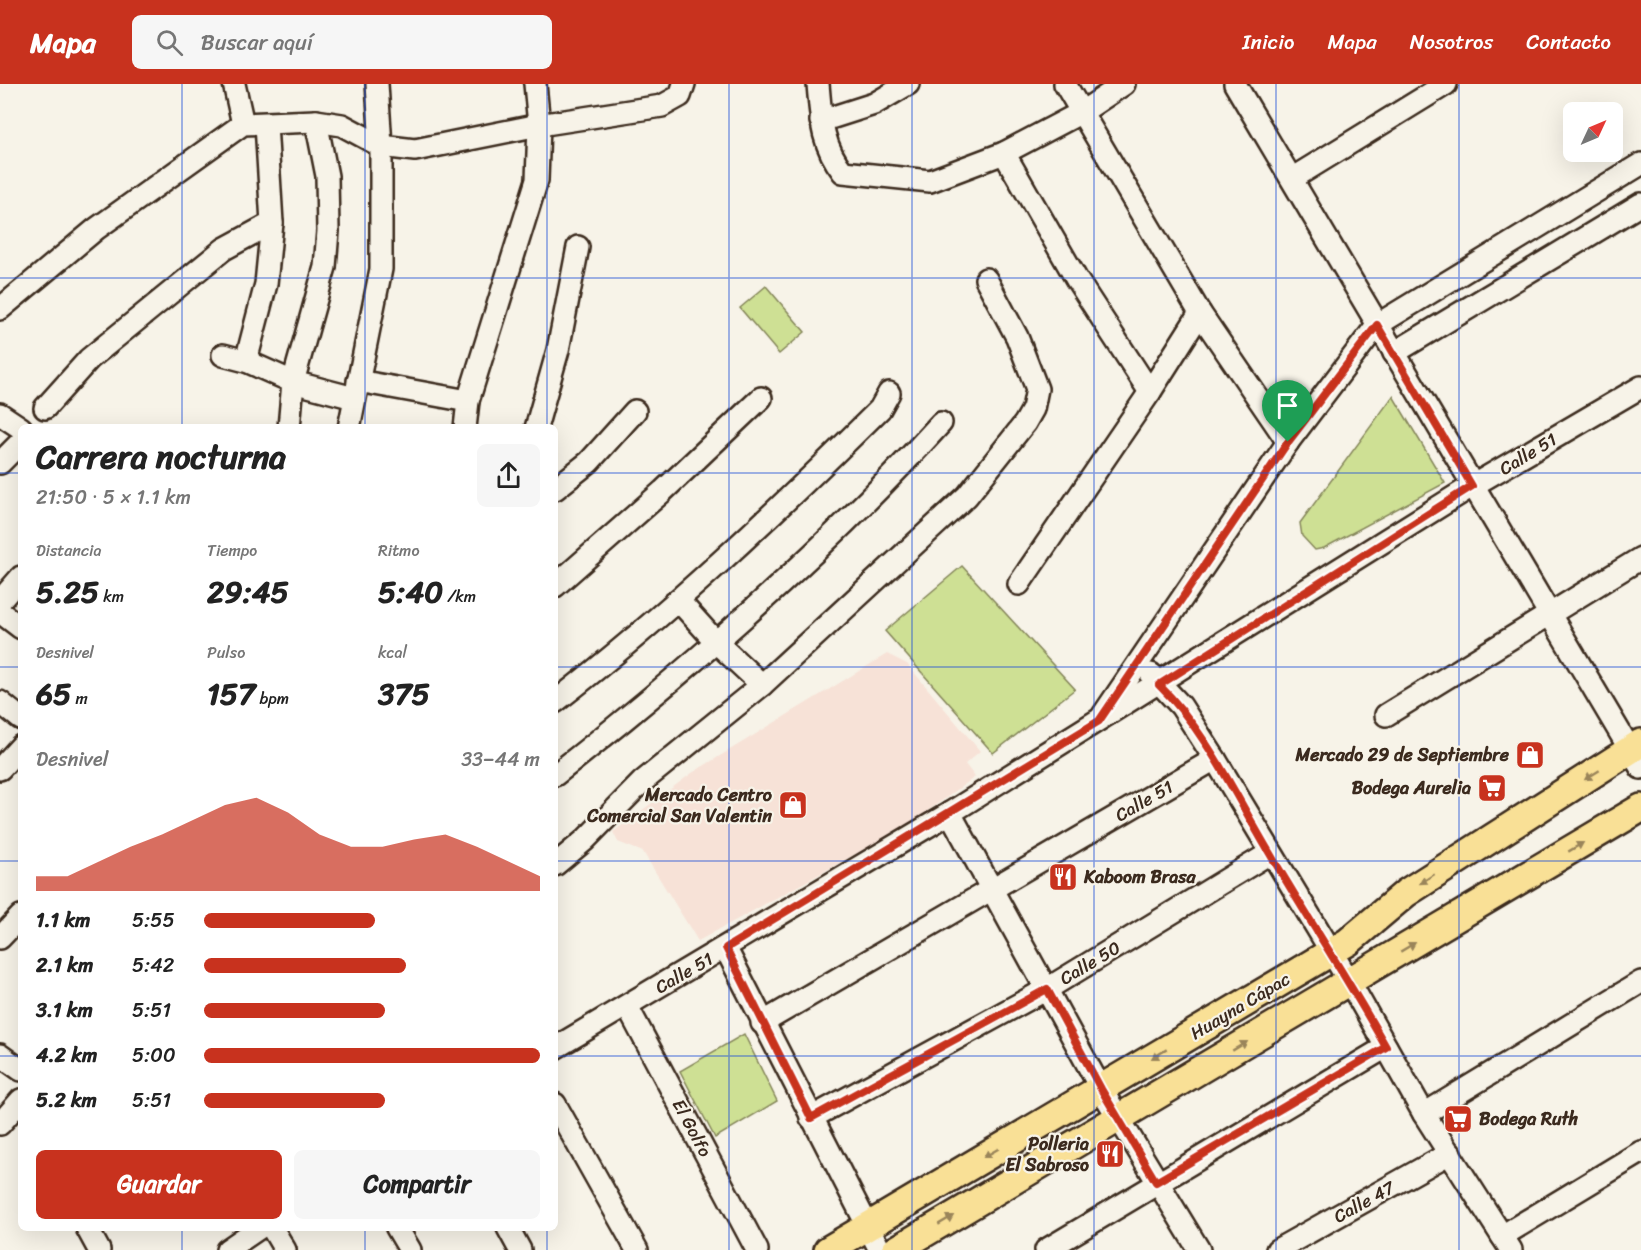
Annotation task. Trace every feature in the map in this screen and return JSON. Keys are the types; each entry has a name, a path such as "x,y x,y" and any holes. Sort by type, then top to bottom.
{"main road":[{"name":"Huayna Cápac","path":"828,1250 1331,952 1366,928 1406,893 1638,754"},
{"name":"Huayna Cápac","path":"896,1250 1641,808"}],"street":[{"path":"234,84 243,124"},
{"path":"351,424 381,269 381,146 377,84"},
{"path":"465,424 468,401 537,180 539,125 534,84"},
{"path":"0,309 96,229 243,124 316,122 342,125 381,146 415,150 539,125 662,106 680,96 684,84"},
{"path":"818,84 823,136 831,156 843,172 930,181 1004,153 1082,112 1124,84"},
{"path":"821,121 874,104 908,84"},
{"path":"1065,84 1200,313 1288,442"},
{"path":"1235,84 1293,178 1472,486 1638,754"},
{"path":"1293,178 1446,84"},
{"path":"289,424 293,382 325,267 328,231 327,176 316,122"},
{"path":"246,361 266,284 272,223 266,124"},
{"path":"1004,153 1077,280 1150,392"},
{"path":"1099,721 1288,442 1377,325 1641,164"},
{"path":"1394,353 1641,204"},
{"path":"45,408 89,359 215,257 272,223"},
{"path":"537,424 558,350 578,247"},
{"path":"558,862 585,840 642,782 762,685 967,496 1025,423 1033,409 1037,390 1017,337 986,279"},
{"path":"1019,584 1150,392 1200,313"},
{"path":"224,355 246,361 293,382 468,401"},
{"name":"Calle 51","path":"558,1046 950,813 1159,685 1472,486 1641,387"},
{"path":"558,700 678,600 781,507 880,409 889,393"},
{"path":"558,583 663,491 761,398"},
{"path":"558,487 588,462 634,411"},
{"path":"0,414 18,426"},
{"path":"558,773 717,643 827,543 941,423"},
{"path":"0,463 18,445"},
{"path":"1386,715 1641,558"},
{"path":"0,601 18,580"},
{"path":"678,600 717,643 762,685"},
{"path":"0,612 18,626"},
{"path":"1145,654 1149,671 1180,706 1215,759 1270,854 1349,981 1424,1113 1507,1243 1641,1152"},
{"path":"0,702 18,717"},
{"path":"0,769 18,749"},
{"name":"Calle 51","path":"762,1023 1215,759"},
{"path":"950,813 1118,1119 1199,1250"},
{"name":"Calle 50","path":"811,1118 1047,989 1270,854"},
{"path":"0,938 18,918"},
{"path":"726,948 762,1023 880,1250"},
{"path":"1424,1113 1641,982"},
{"name":"El Golfo","path":"627,1006 757,1250"},
{"path":"1046,1250 1156,1182 1386,1047"},
{"path":"0,1054 18,1068"},
{"path":"0,1124 18,1107"},
{"path":"558,1109 637,1250"},
{"name":"Calle 47","path":"1277,1250 1450,1153"},
{"path":"89,1231 99,1250"},
{"path":"227,1250 255,1231"},
{"path":"274,1231 285,1250"},
{"path":"400,1231 410,1250"},
{"path":"510,1231 520,1250"}],"shaded area":[{"name":"Mercado Centro Comercial San Valentin","path":"887,654 907,664 980,751 965,764 975,777 873,850 856,854 698,941 643,852 618,842 613,832 692,773"}],"green space":[{"path":"766,286 805,332 779,354 740,308"},
{"path":"1393,396 1445,483 1324,548 1315,550 1302,536 1300,523"},
{"path":"962,566 1075,689 993,753 885,631"},
{"path":"744,1034 777,1101 715,1138 680,1071"}],"place":[{"name":"Mercado 29 de Septiembre","path":"1530,755"},
{"name":"Bodega Aurelia","path":"1492,788"},
{"name":"Mercado Centro Comercial San Valentin","path":"793,805"},
{"name":"Kaboom Brasa","path":"1063,877"},
{"name":"Bodega Ruth","path":"1458,1119"},
{"name":"Polleria El Sabroso","path":"1110,1154"}],"route":[{"path":"1377,325 1472,486 1159,685 1180,706 1215,759 1270,854 1349,981 1386,1047 1156,1182 1101,1089 1047,989 811,1118 726,948 1099,721 1288,442 1377,325"}]}
